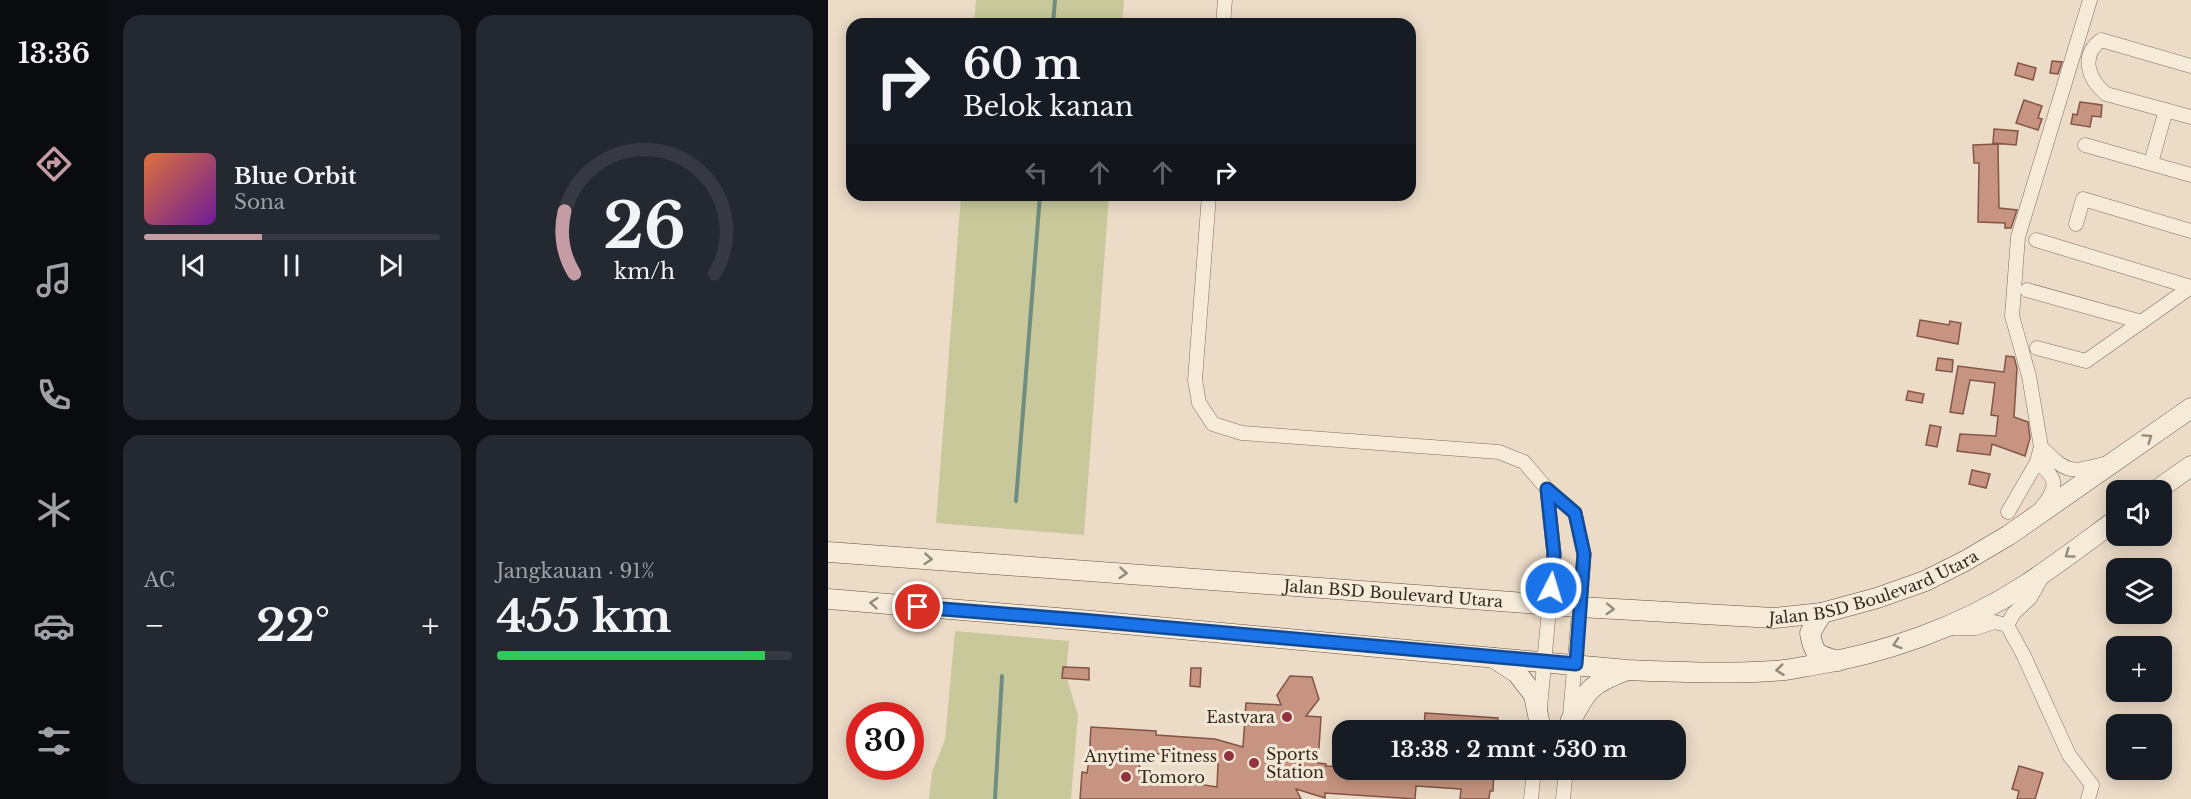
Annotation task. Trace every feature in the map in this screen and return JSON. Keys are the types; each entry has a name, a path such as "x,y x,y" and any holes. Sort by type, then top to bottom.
{"main road":[{"name":"Jalan BSD Boulevard Utara","path":"828,552 1580,607 1774,618 1822,613 1925,581 1965,561 2009,535 2191,408"},
{"path":"2171,480 2191,466"},
{"path":"828,599 1491,656 1627,670 1774,671 1838,661 1895,645 1942,628 1984,609 2024,586 2106,527"},
{"path":"1822,613 1810,633 1813,647 1818,655 1838,661"},
{"path":"1491,656 1517,673 1534,695 1538,720"},
{"path":"1572,720 1584,694 1599,680 1627,670"}],"street":[{"path":"1224,18 1225,0"},
{"path":"2008,512 2037,462 2041,447 2029,376 2012,316 2018,237 2090,0"},
{"path":"2191,66 2101,39 2093,46 2089,56 2090,72 2095,84 2106,94 2191,117"},
{"path":"2151,163 2166,110"},
{"path":"2085,145 2191,175"},
{"path":"2076,224 2083,199 2191,231"},
{"path":"1209,201 1195,380 1199,403 1213,424 1242,433 1499,452 1524,462 1547,489 1575,513 1584,554 1570,720"},
{"path":"2036,240 2191,287"},
{"path":"2037,348 2086,361 2191,287"},
{"path":"2027,290 2142,322"},
{"path":"2041,447 2059,465 2069,470 2081,470 2114,462"},
{"path":"2031,520 2051,495 2055,484 2051,473 2037,462"},
{"path":"1540,720 1554,554 1547,489"},
{"path":"2007,625 2014,613 2030,598 2046,570"},
{"path":"1942,628 1976,628 1994,622 2007,625 2025,656 2070,755 2092,785 2088,799"},
{"path":"1531,799 1533,780"},
{"path":"1563,799 1565,780"}],"green space":[{"path":"976,0 1124,0 1122,18 974,18"},
{"path":"961,201 1109,201 1084,535 936,523"},
{"path":"955,631 1069,641 1066,675 1078,715 1071,799 929,799 932,772 945,740"}],"building":[{"path":"2052,61 2062,62 2058,74 2050,73"},
{"path":"2018,63 2036,68 2033,80 2015,75"},
{"path":"2024,100 2042,106 2038,118 2042,119 2038,130 2016,123"},
{"path":"2080,102 2102,105 2101,117 2092,116 2090,127 2071,124 2073,114 2077,115"},
{"path":"1994,129 2018,131 2016,145 1993,143"},
{"path":"1998,144 1999,208 2017,210 2011,228 2005,228 2005,223 1978,222 1979,163 1974,163 1973,145"},
{"path":"1920,320 1949,325 1950,321 1961,323 1958,344 1917,336"},
{"path":"2006,356 2014,357 2017,368 2014,417 2028,422 2030,438 2025,456 1992,444 1990,455 1957,451 1960,434 1996,436 1998,416 1991,415 1995,383 1970,380 1963,414 1950,412 1958,366 2004,372"},
{"path":"1938,358 1953,360 1952,372 1936,370"},
{"path":"1908,391 1924,394 1922,403 1906,400"},
{"path":"1930,425 1941,427 1937,447 1926,445"},
{"path":"1972,470 1990,474 1986,488 1969,484"},
{"path":"1063,667 1089,668 1089,680 1062,678"},
{"path":"1191,668 1201,668 1200,687 1190,686"},
{"path":"1290,676 1312,677 1319,699 1306,716 1321,717 1318,763 1332,766 1332,780 1494,780 1493,791 1490,791 1489,799 1460,799 1461,789 1416,786 1415,799 1325,793 1325,798 1296,789 1301,799 1080,799 1082,772 1087,773 1089,760 1091,727 1156,731 1156,735 1215,739 1243,747 1246,703 1281,705 1277,695","holes":["1140,753 1162,754 1162,759 1218,763 1217,787 1139,775"]},
{"path":"1425,713 1498,718 1498,720 1425,720"},
{"path":"2019,766 2043,773 2035,799 2017,799 2019,791 2012,789"}],"waterway":[{"path":"1054,18 1055,0"},
{"path":"1016,501 1040,201"},
{"path":"995,799 1002,676"}],"place":[{"name":"Eastvara","path":"1287,717"},
{"name":"Anytime Fitness","path":"1229,756"},
{"name":"Sports Station","path":"1254,763"},
{"name":"Tomoro","path":"1126,777"}],"route":[{"path":"918,607 1576,664 1584,554 1575,513 1547,489 1554,554 1551,588"}]}
